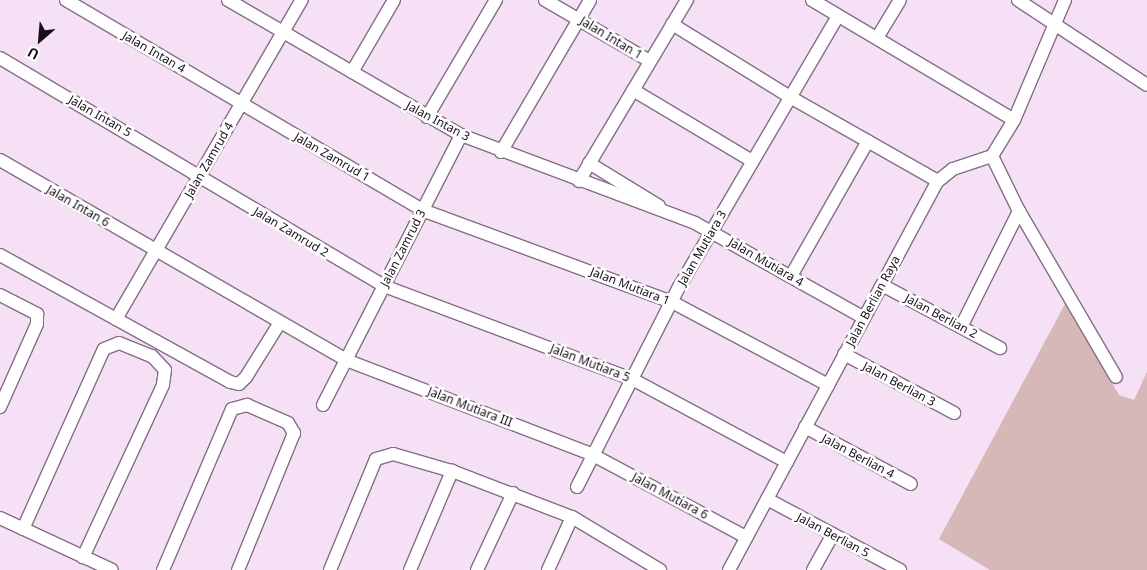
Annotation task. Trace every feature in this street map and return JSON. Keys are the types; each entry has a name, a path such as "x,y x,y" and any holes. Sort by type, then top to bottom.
{"street":[{"name":"Jalan Intan 4","path":"66,0 242,103"},
{"name":"Jalan Intan 3","path":"228,0 460,135 664,212"},
{"name":"Jalan Zamrud 4","path":"116,319 302,0"},
{"path":"352,72 394,0"},
{"path":"428,116 496,0"},
{"name":"Jalan Intan 1","path":"546,0 650,62"},
{"path":"501,152 590,0"},
{"path":"579,181 686,0"},
{"path":"812,0 833,8 877,38 1014,120"},
{"path":"877,38 900,0"},
{"path":"1018,0 1056,22 1147,85"},
{"path":"672,24 790,97 938,181 953,169 992,156 1014,120 1065,0"},
{"name":"Jalan Mutiara 3","path":"577,486 672,302 711,231 790,97 833,8"},
{"name":"Jalan Intan 5","path":"0,58 200,175"},
{"path":"633,90 752,161"},
{"name":"Jalan Zamrud 1","path":"242,103 422,210"},
{"name":"Jalan Zamrud 3","path":"323,405 460,135"},
{"path":"791,276 868,141"},
{"path":"992,156 1020,211 1116,377"},
{"name":"Jalan Intan 6","path":"0,160 155,252"},
{"name":"Jalan Mutiara 4","path":"589,163 651,199 664,212 711,231 864,318"},
{"name":"Jalan Zamrud 2","path":"200,175 384,286"},
{"name":"Jalan Berlian Raya","path":"729,570 938,181"},
{"name":"Jalan Mutiara 1","path":"422,210 672,302 828,385"},
{"path":"961,327 1020,211"},
{"path":"155,252 279,324 346,360"},
{"path":"0,255 230,382 239,384 246,377 279,324"},
{"name":"Jalan Berlian 2","path":"882,285 1000,348"},
{"name":"Jalan Mutiara 5","path":"384,286 632,378 787,462"},
{"path":"0,294 37,314 37,324 0,407"},
{"path":"23,529 104,349 119,342 152,356 165,370 163,385 83,556"},
{"name":"Jalan Berlian 3","path":"844,354 954,413"},
{"name":"Jalan Mutiara III","path":"346,360 593,455"},
{"path":"163,570 232,409 247,405 288,423 294,433 238,570"},
{"name":"Jalan Berlian 4","path":"805,427 911,484"},
{"path":"330,570 376,459 393,454 452,471 572,517 642,564 660,570"},
{"name":"Jalan Mutiara 6","path":"593,455 746,537"},
{"path":"410,570 452,471"},
{"path":"477,570 513,493"},
{"name":"Jalan Berlian 5","path":"767,499 900,570"},
{"path":"548,570 572,517"},
{"path":"0,518 112,570"},
{"path":"813,570 832,534"}],"shaded area":[{"path":"1065,304 1119,395 1134,400 1147,372 1147,570 990,570 939,539"}]}
